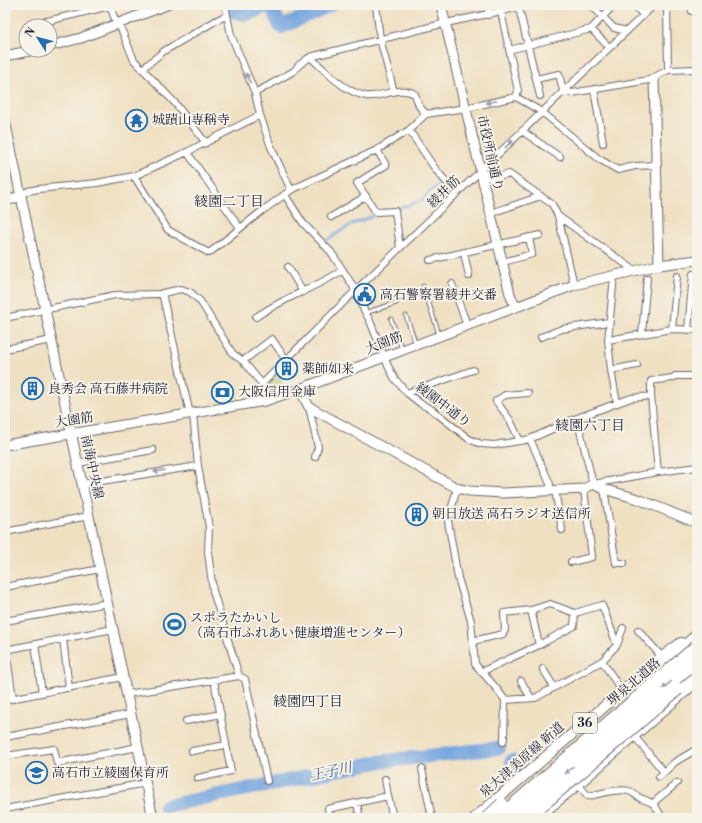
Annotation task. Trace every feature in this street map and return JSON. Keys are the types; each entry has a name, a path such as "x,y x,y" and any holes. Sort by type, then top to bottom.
{"highway":[{"path":"487,818 662,662 697,636"},
{"name":"堺泉北道路","path":"498,818 697,646"},
{"name":"堺泉北道路","path":"514,818 697,660"},
{"path":"527,818 697,673"}],"main road":[{"name":"泉大津美原線 新道","path":"475,818 622,691 662,662 697,631"},
{"path":"536,818 578,784 697,681"}],"street":[{"path":"58,18 110,5 134,60 175,103 206,143"},
{"path":"58,44 81,38 166,5"},
{"name":"綾園中通り","path":"225,5 226,16 231,34 255,93 260,115 288,192 303,222 331,252 343,270 355,291 395,379 407,393 421,404 431,409 469,439 481,444 494,445 530,439 577,418 631,398 651,396"},
{"path":"376,5 380,39 394,92"},
{"name":"市役所前通り","path":"441,5 510,294 515,307"},
{"path":"488,5 488,15"},
{"path":"255,93 294,72 310,57 446,23 530,5"},
{"path":"591,5 614,28 627,31"},
{"path":"509,50 591,29 613,6 612,5"},
{"path":"634,5 643,15"},
{"name":"綾井筋","path":"262,384 355,291 654,5"},
{"path":"668,5 668,70"},
{"path":"519,8 540,96"},
{"path":"500,12 518,91 516,97"},
{"path":"142,69 164,51 226,16"},
{"path":"591,29 609,47"},
{"path":"5,56 18,53"},
{"path":"310,57 351,91 367,96 408,91 415,94 419,106 426,114"},
{"path":"536,79 559,74 563,91 572,93 654,79 668,70 697,70"},
{"path":"654,79 659,265"},
{"path":"594,89 603,143"},
{"path":"134,176 168,230 209,253 288,192 377,150 409,130 426,114 466,108 516,97 542,112 599,159 618,170 635,166 657,165"},
{"path":"5,200 13,200 28,191 38,189 97,183 134,176 206,143 260,115"},
{"name":"南海中央線","path":"5,121 153,817"},
{"path":"409,130 436,170 457,194"},
{"path":"522,131 560,157"},
{"path":"377,150 386,165 357,183 376,212 394,211 400,248"},
{"path":"187,152 240,228"},
{"path":"481,171 491,179 509,174 552,204 558,216 574,285"},
{"path":"331,217 366,196"},
{"path":"491,213 541,196"},
{"path":"558,216 634,270"},
{"path":"430,260 540,235"},
{"path":"503,262 532,254 529,237"},
{"path":"464,253 469,276"},
{"name":"大園筋","path":"5,445 265,401 574,285 634,270 697,260"},
{"path":"288,267 303,292"},
{"path":"256,317 288,295 303,292 343,270"},
{"path":"688,330 693,274"},
{"path":"614,275 608,340 611,370 617,403"},
{"path":"672,330 677,276"},
{"path":"642,334 647,278"},
{"path":"452,284 467,325"},
{"path":"5,318 115,295 162,293 181,290 190,292 200,301 233,354 243,361 262,384 262,392 265,401"},
{"path":"162,293 192,414 198,466 209,527 208,552 213,591 239,676"},
{"path":"541,337 562,329 609,322"},
{"path":"608,340 672,330 697,330"},
{"path":"243,361 272,339 286,360"},
{"path":"5,349 52,340"},
{"path":"611,370 637,365"},
{"path":"407,393 472,370"},
{"path":"658,472 650,381 673,378 676,376 697,376"},
{"path":"300,389 310,407 318,447 315,457"},
{"path":"520,441 510,420 496,401 505,395 528,393"},
{"path":"310,407 457,488 469,491 503,493 584,489 593,484 658,472 697,467"},
{"path":"577,418 593,484"},
{"path":"530,439 550,484 562,530"},
{"path":"78,463 152,450"},
{"path":"82,484 198,466"},
{"path":"593,484 604,489 638,499 697,523"},
{"path":"457,488 448,521 458,578 471,621 475,664 505,700 503,742"},
{"path":"571,562 592,557 584,489"},
{"path":"604,489 616,563 624,563"},
{"path":"5,532 89,516"},
{"path":"5,587 100,569"},
{"path":"5,621 108,603"},
{"path":"473,641 503,634 505,630 504,613 531,610 550,604 575,613 602,605 617,645"},
{"path":"531,610 539,645"},
{"path":"481,672 539,645 574,626 575,613"},
{"path":"505,700 534,698 602,661 617,645 623,628"},
{"path":"12,699 6,650 113,629"},
{"path":"638,630 662,662"},
{"path":"63,639 69,688"},
{"path":"35,644 42,693"},
{"path":"602,661 622,691"},
{"path":"543,669 554,687"},
{"path":"127,694 239,676 245,679 267,781"},
{"path":"5,700 124,677"},
{"path":"198,778 231,771 214,680"},
{"path":"521,681 530,698"},
{"path":"5,737 131,714"},
{"path":"186,721 221,714"},
{"path":"634,736 664,772"},
{"path":"192,751 226,745"},
{"path":"5,756 54,750 57,763 138,746"},
{"path":"659,777 675,762 696,752"},
{"path":"422,769 432,818"},
{"path":"416,779 423,777"},
{"path":"385,779 393,818"},
{"path":"5,809 146,783"},
{"path":"514,783 531,818"},
{"path":"653,803 677,783"},
{"path":"578,784 588,796 617,791 629,791 638,797 653,803 662,818"},
{"path":"617,791 618,799"},
{"path":"322,818 330,817 328,809 388,796"},
{"path":"357,803 360,818"},
{"path":"423,811 430,809"},
{"path":"139,818 153,817"}],"lane":[{"path":"423,286 440,336"},
{"path":"365,312 396,303"},
{"path":"406,316 416,345"},
{"path":"391,319 402,350"}],"green space":[{"path":"284,366 280,385 281,391 270,393 267,391 266,387"}],"waterway":[{"path":"230,5 231,11 247,14 269,5"},
{"path":"271,5 280,26 282,27 330,5"},
{"path":"397,209 421,201 430,191 444,182"},
{"path":"324,242 352,224 376,215"},
{"name":"王子川","path":"165,806 377,762 499,748"},
{"name":"王子川","path":"512,761 515,770"}],"place":[{"name":"城蹟山専稱寺","path":"137,120"},
{"name":"高石警察署綾井交番","path":"365,295"},
{"name":"薬師如来","path":"286,369"},
{"name":"良秀会 高石藤井病院","path":"32,389"},
{"name":"大阪信用金庫","path":"223,392"},
{"name":"朝日放送 高石ラジオ送信所","path":"416,514"},
{"name":"スポラたかいし （高石市ふれあい健康増進センター）","path":"175,625"},
{"name":"高石市立綾園保育所","path":"36,773"}],"district":[{"name":"綾園二丁目","path":"229,202"},
{"name":"綾園六丁目","path":"590,426"},
{"name":"綾園四丁目","path":"308,702"}]}
